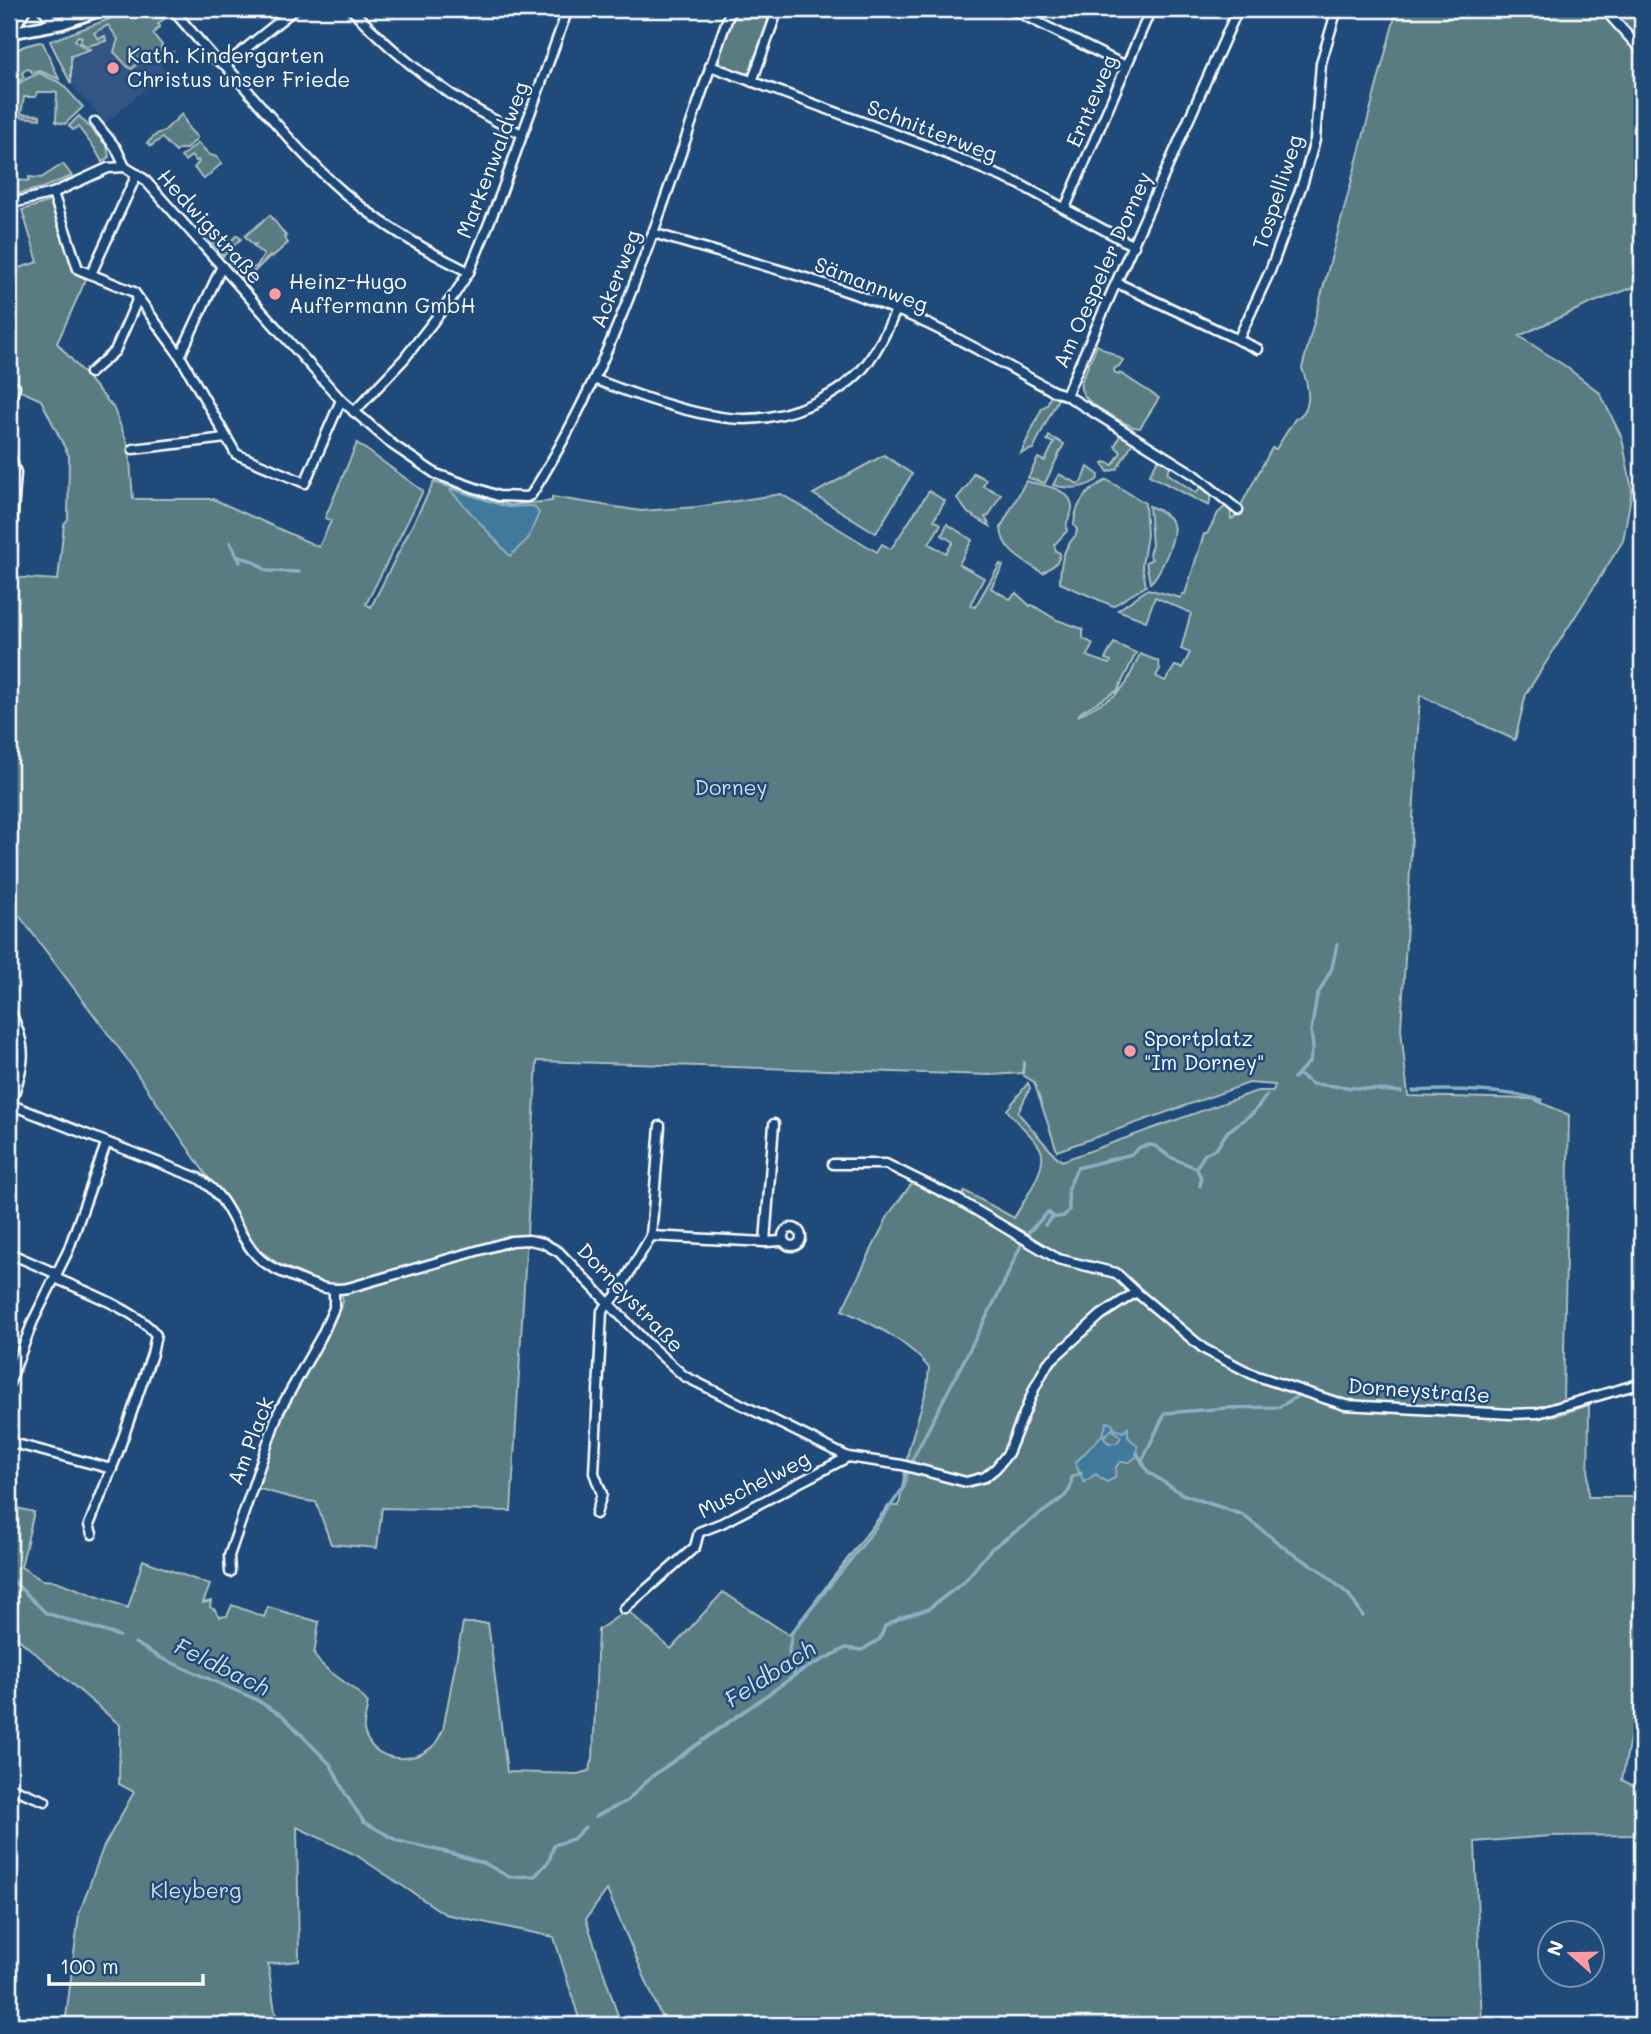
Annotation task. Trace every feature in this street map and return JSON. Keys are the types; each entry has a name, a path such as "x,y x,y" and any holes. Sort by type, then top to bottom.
{"main road":[{"path":"10,34 62,23 103,9"}],"street":[{"path":"10,34 26,9"},
{"path":"42,9 53,20 62,23"},
{"path":"172,9 215,59 225,65 342,191 384,223 435,255 469,271"},
{"path":"225,65 295,9"},
{"path":"351,9 376,35 428,80 487,118 522,134"},
{"name":"Markenwaldweg","path":"354,412 404,359 454,295 469,271 500,195 568,9"},
{"name":"Ackerweg","path":"531,495 564,440 625,309 731,9"},
{"path":"752,82 778,9"},
{"name":"Ernteweg","path":"1065,208 1151,9"},
{"name":"Am Oespeler Dorney","path":"1238,9 1066,395 1195,475 1238,510"},
{"name":"Tospelliweg","path":"1238,340 1270,271 1303,182 1315,140 1321,63 1337,9"},
{"path":"1604,9 1642,51"},
{"path":"1017,10 1126,66"},
{"name":"Schnitterweg","path":"710,66 925,145 1019,184 1134,246"},
{"name":"Hedwigstraße","path":"94,122 116,148 125,167"},
{"name":"Hedwigstraße","path":"9,204 53,193 108,168 125,167 145,179 341,400 393,445 436,474 498,496 520,498 531,495"},
{"path":"92,274 137,174"},
{"path":"53,193 78,268 134,292 180,356 236,454 304,483 341,400"},
{"name":"Sämannweg","path":"653,233 812,281 896,310 956,338 1053,391 1066,395"},
{"path":"180,356 222,266"},
{"path":"1117,284 1258,349"},
{"path":"90,373 115,351 138,298"},
{"path":"594,379 653,400 716,415 743,419 772,417 806,408 835,391 866,365 885,336 896,310"},
{"path":"9,401 15,387"},
{"path":"133,449 226,438"},
{"path":"9,453 16,473 9,566"},
{"path":"9,1009 21,1035 23,1052 22,1074 10,1105 204,1182 220,1196 253,1252 264,1262 319,1287 334,1290"},
{"path":"765,1242 774,1124"},
{"path":"596,1514 602,1494 594,1473 602,1311 651,1236 660,1126"},
{"path":"9,1384 33,1321 72,1241 106,1144"},
{"name":"Dorneystraße","path":"833,1164 886,1164 957,1199 1058,1259 1116,1273 1204,1349 1254,1375 1345,1405 1510,1414 1538,1413 1642,1383"},
{"path":"651,1236 782,1241"},
{"name":"Dorneystraße","path":"334,1290 511,1241 529,1240 543,1243 559,1252 647,1343 684,1376 848,1457 912,1467 966,1482 991,1473 1008,1453 1035,1387 1048,1363 1101,1315 1136,1292"},
{"path":"9,1253 117,1307 156,1335 112,1469 89,1525 92,1534"},
{"name":"Am Plack","path":"230,1572 229,1556 267,1441 278,1413 313,1353 334,1308 334,1290"},
{"path":"9,1442 112,1469"},
{"name":"Muschelweg","path":"624,1609 695,1547 699,1532 722,1523 848,1457"},
{"path":"9,1787 45,1801"}],"shaded area":[{"name":"Kath. Kindergarten Christus unser Friede","path":"118,17 166,71 106,123 70,83 50,41"},
{"path":"450,490 507,507 534,506 539,513 528,539 510,556"},
{"path":"1107,1422 1114,1428 1104,1436 1105,1440 1117,1443 1121,1437 1115,1429 1123,1432 1128,1428 1128,1437 1137,1445 1138,1455 1130,1462 1120,1462 1116,1467 1115,1478 1107,1482 1096,1474 1084,1482 1075,1463 1103,1434"}],"green space":[{"path":"136,9 164,9 151,16 153,20 168,10 171,13 158,24 160,26 153,34 165,52 172,52 159,63 151,55 144,61 142,59 132,69 129,68 114,52 118,39 108,25 94,33 98,39 105,36 106,41 87,46 80,42 82,37 78,36 75,40 91,49 71,56 71,84 50,41"},
{"path":"736,9 772,9 767,24 768,31 764,32 753,63 756,65 746,74 723,66 718,59"},
{"name":"Dorney","path":"1397,9 1642,9 1642,284 1589,304 1519,336 1600,393 1622,438 1632,490 1623,541 1526,694 1515,740 1420,695 1401,1029 1408,1096 1533,1099 1569,1115 1563,1400 1532,1409 1532,1418 1558,1415 1589,1405 1588,1497 1642,1497 1642,1677 1622,1780 1642,1790 1642,1835 1550,1836 1475,1842 1482,2025 665,2025 607,1890 586,1919 621,2025 581,2025 554,1937 445,1914 356,1855 297,1827 299,1961 268,1964 275,2012 280,2025 65,2025 79,1914 103,1848 134,1792 119,1784 120,1725 9,1631 9,1506 34,1512 21,1567 42,1580 56,1581 128,1608 143,1560 210,1585 203,1603 211,1601 210,1607 219,1617 227,1616 232,1605 264,1617 268,1607 319,1622 314,1655 326,1669 368,1703 364,1730 368,1741 384,1755 395,1758 416,1756 436,1742 443,1730 463,1623 488,1623 507,1772 578,1774 589,1771 593,1759 598,1630 627,1610 671,1649 723,1592 789,1635 888,1506 899,1506 909,1448 927,1388 929,1368 900,1341 842,1310 889,1214 913,1182 958,1204 965,1191 1014,1218 1039,1174 1042,1156 1040,1148 1007,1110 1028,1083 1030,1088 1018,1113 1062,1161 1257,1091 1273,1091 1275,1085 1249,1083 1057,1151 1034,1082 1023,1075 1024,1061 1022,1073 991,1075 537,1061 511,1511 382,1508 377,1548 331,1544 316,1502 256,1488 283,1414 343,1302 340,1286 320,1282 279,1264 259,1250 225,1196 207,1176 124,1055 9,902 9,577 58,580 64,524 68,519 69,456 41,400 10,386 9,271 38,262 22,210 51,201 75,273 86,279 57,343 113,407 129,447 133,499 213,499 319,547 331,521 325,518 357,443 423,491 366,604 371,607 434,482 509,505 552,501 552,497 641,511 697,507 781,494 877,552 882,544 891,549 929,491 945,501 934,520 941,524 929,544 946,553 953,542 942,535 947,524 972,540 959,564 984,578 970,605 975,607 1000,564 1003,566 991,588 1010,599 1016,593 1030,606 1083,629 1083,638 1093,644 1087,656 1109,664 1111,661 1105,659 1114,643 1136,653 1118,690 1078,716 1114,696 1126,684 1140,654 1158,661 1160,669 1156,676 1165,681 1175,666 1182,668 1190,653 1181,649 1191,613 1155,597 1146,621 1118,610 1148,589 1181,598 1182,594 1185,594 1204,534 1207,534 1218,513 1230,502 1231,519 1234,518 1272,448 1276,449 1308,403 1308,389 1302,368"},
{"path":"43,43 59,79 40,71 32,73 26,69 22,73 24,77 11,88 9,67 12,55 21,47"},
{"path":"39,73 61,83 83,107 65,124 56,122 57,92 37,92 36,97 24,97 21,114 40,115 40,119 9,116 14,88"},
{"path":"182,114 189,129 197,137 186,149 176,152 162,138 151,146 147,143 163,132"},
{"path":"79,116 107,146 109,157 102,162 78,127 73,130 69,126"},
{"path":"198,143 222,163 204,179 194,168 198,160 191,156 185,161 181,157"},
{"path":"63,164 72,176 42,188 9,196 9,174 14,174 14,180 29,181 29,177 41,178"},
{"path":"270,215 286,236 284,237 288,243 270,256 245,281 230,263 236,257 239,261 242,259 250,268 256,267 264,255 254,247 256,244 253,245 245,236"},
{"path":"219,230 230,242 237,235 241,239 223,256 209,240"},
{"path":"1097,345 1123,360 1114,369 1115,373 1120,373 1159,398 1140,428 1099,409 1081,389 1081,382"},
{"path":"1051,395 1058,399 1033,449 1021,453 1042,408 1047,405"},
{"path":"1121,433 1133,442 1117,469 1108,472 1103,464 1105,462 1113,465 1121,452 1115,446"},
{"path":"1049,436 1064,444 1045,483 1028,478 1038,458 1045,461 1054,443 1047,440"},
{"path":"884,455 912,474 876,533 813,494"},
{"path":"1160,457 1171,465 1167,473 1196,493 1202,485 1207,490 1210,494 1209,506 1149,475"},
{"path":"1088,467 1099,475 1092,483 1076,488 1053,485 1059,474 1078,484 1083,480"},
{"path":"973,473 986,479 983,486 1001,494 989,516 985,517 990,526 968,513 957,498 968,485"},
{"path":"1107,480 1145,503 1147,535 1142,565 1146,586 1113,606 1060,583 1064,555 1076,536 1074,525 1077,510 1088,493"},
{"path":"1026,481 1062,492 1071,502 1067,531 1054,545 1060,553 1058,560 1043,573 1015,555 1002,535 1001,527"},
{"path":"1149,506 1168,517 1173,527 1167,554 1159,572 1150,583 1146,562 1152,559 1149,554 1152,545"}],"waterway":[{"path":"230,542 240,562"},
{"path":"237,556 253,561 267,571 299,572"},
{"path":"1294,1078 1310,1061 1313,1047 1311,1031 1317,996 1332,968 1337,944"},
{"path":"1299,1075 1312,1084 1401,1092"},
{"path":"1413,1091 1478,1091 1542,1100"},
{"path":"1045,1225 1051,1218 1064,1216 1069,1210 1068,1189 1077,1168 1132,1154 1140,1147 1150,1145 1196,1168 1205,1154 1217,1148 1227,1132 1253,1113 1267,1095"},
{"path":"1197,1169 1201,1178 1200,1186"},
{"path":"1028,1233 1048,1212 1054,1217"},
{"path":"794,1675 789,1652 791,1634 864,1543 904,1487 908,1468 1021,1245"},
{"path":"1142,1461 1165,1413 1279,1407 1298,1396"},
{"name":"Feldbach","path":"1137,1453 1148,1472 1182,1494 1243,1515 1290,1552 1320,1570 1349,1595 1363,1616"},
{"name":"Feldbach","path":"596,1816 627,1801 651,1777 801,1671 846,1648 862,1650 880,1639 885,1626 928,1609 964,1582 991,1549 1064,1497 1070,1489 1072,1477 1081,1473"},
{"name":"Feldbach","path":"9,1577 46,1613 119,1636"},
{"name":"Feldbach","path":"135,1643 161,1658 255,1699 283,1716 331,1765 364,1822 398,1841 486,1864 509,1877 535,1876 549,1861 554,1845 573,1839 585,1827"}],"place":[{"name":"Kath. Kindergarten Christus unser Friede","path":"113,68"},
{"name":"Heinz-Hugo Auffermann GmbH","path":"275,294"},
{"name":"Sportplatz \"Im Dorney\"","path":"1130,1051"}],"park label":[{"name":"Kleyberg","path":"196,1891"}]}
